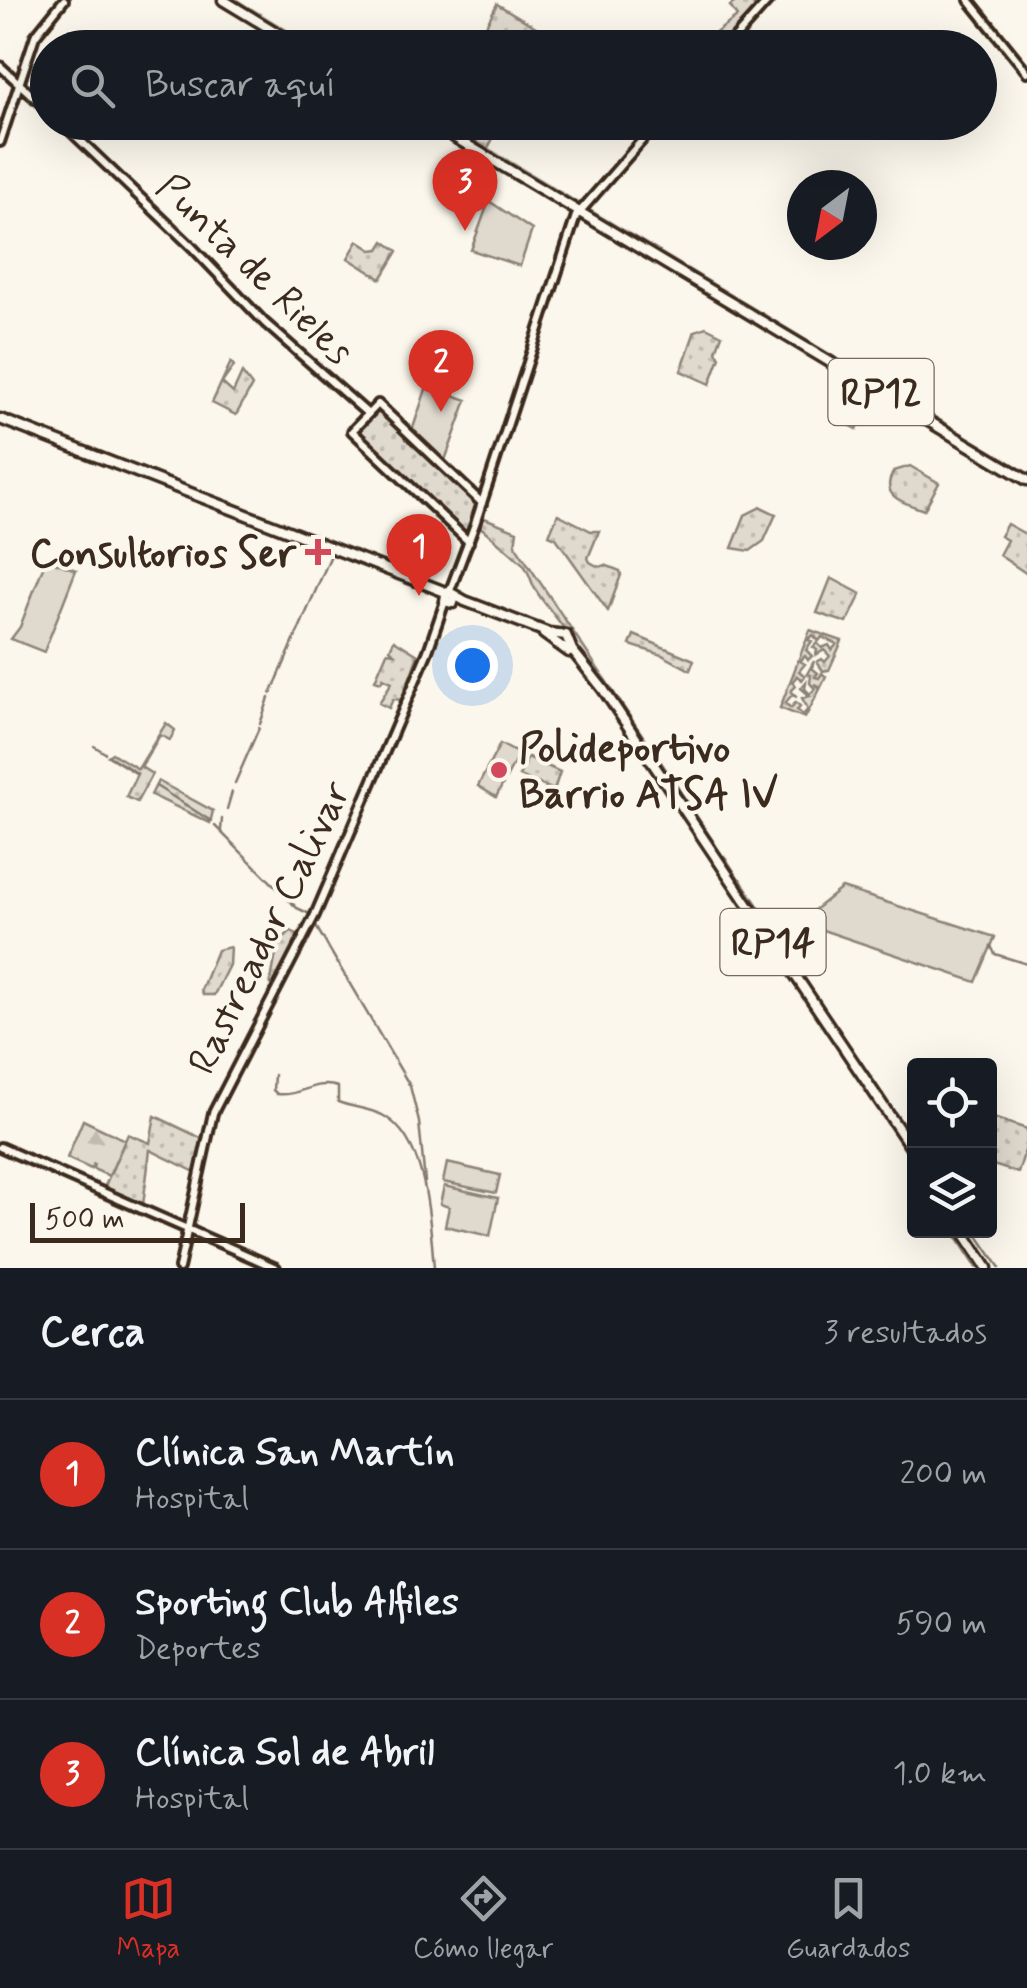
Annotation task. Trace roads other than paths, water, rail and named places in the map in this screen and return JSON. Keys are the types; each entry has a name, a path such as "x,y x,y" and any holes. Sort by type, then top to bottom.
{"main road":[{"path":"39,30 64,0"},
{"path":"226,0 275,30"},
{"path":"742,30 769,0"},
{"path":"970,0 994,30"},
{"path":"997,34 1027,72"},
{"path":"0,142 30,52"},
{"path":"0,66 30,94"},
{"name":"Punta de Rieles","path":"79,140 265,323 368,414"},
{"name":"RP12","path":"461,140 1027,480"},
{"name":"Rastreador Calivar","path":"179,1268 214,1110 315,914 450,598 578,212 642,140"},
{"path":"468,542 352,432 378,404 482,503"},
{"name":"RP14","path":"0,420 560,640 600,684 909,1148"},
{"path":"0,1147 276,1268"},
{"path":"969,1238 990,1268"}],"waterway":[{"path":"235,0 247,8"},
{"path":"251,10 277,26"},
{"path":"279,27 284,30"},
{"path":"472,140 498,156"},
{"path":"503,159 579,205"},
{"path":"584,208 1027,474"},
{"path":"317,549 323,552"},
{"path":"271,694 331,555"},
{"path":"402,701 431,633"},
{"path":"260,724 269,698"},
{"path":"397,712 401,703"},
{"path":"390,728 396,716"},
{"path":"235,783 259,728"},
{"path":"385,740 389,730"},
{"path":"94,746 105,753"},
{"path":"651,747 715,844"},
{"path":"373,769 381,750"},
{"path":"109,756 137,773"},
{"path":"343,840 370,777"},
{"path":"156,786 211,821"},
{"path":"227,809 232,792"},
{"path":"221,830 222,819"},
{"path":"215,826 297,908 312,915"},
{"path":"724,856 907,1134"},
{"path":"315,908 333,863"},
{"path":"740,879 777,939"},
{"path":"314,923 410,1086 419,1122 425,1182"},
{"path":"991,946 995,954 1027,964"},
{"path":"274,1075 273,1090 277,1094 322,1085 338,1087 338,1102 379,1113 399,1128 410,1144 424,1184 434,1268"},
{"path":"957,1238 977,1268"},
{"path":"979,1238 1000,1268"}],"place":[{"name":"Clínica Sol de Abril","path":"465,231"},
{"name":"Sporting Club Alfiles","path":"441,412"},
{"name":"Consultorios Ser","path":"318,552"},
{"name":"Clínica San Martín","path":"419,596"},
{"name":"Polideportivo Barrio ATSA IV","path":"499,770"}]}
